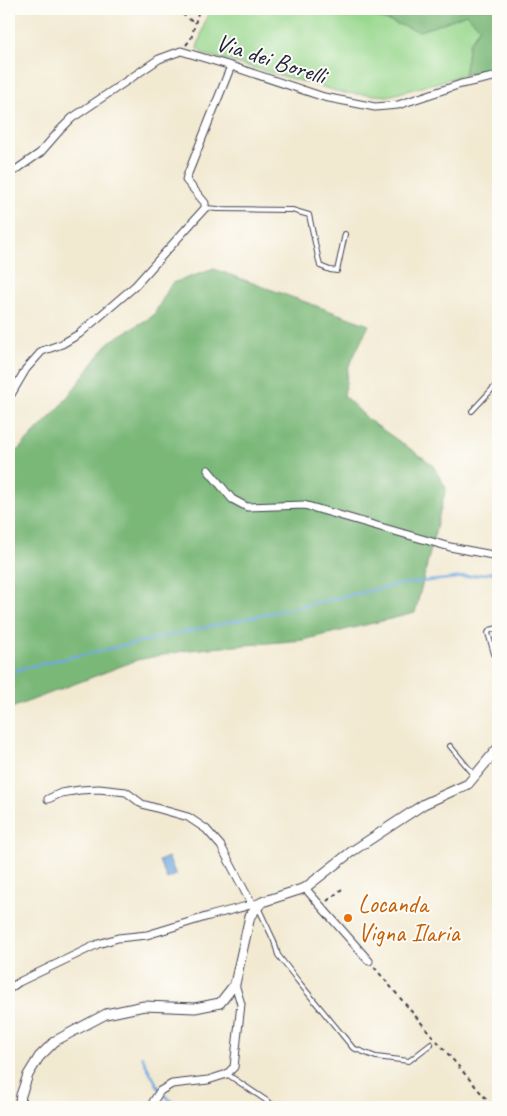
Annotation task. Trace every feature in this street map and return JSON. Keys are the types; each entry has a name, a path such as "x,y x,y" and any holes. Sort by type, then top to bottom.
{"street":[{"name":"Via dei Borelli","path":"9,173 40,153 72,118 159,59 182,51 324,98 375,107 398,105 461,84 498,76"},
{"path":"9,398 26,368 42,351 62,344 79,334 135,286 204,208 205,203 186,180 186,176 231,66"},
{"path":"208,470 232,499 247,507 304,505 450,547 498,556"},
{"path":"9,988 98,944 118,938 148,935 209,916 257,905 305,888 359,846 424,804 468,784 498,748"},
{"path":"48,798 61,793 80,790 99,789 126,792 142,804 188,817 206,830 221,846 257,905"},
{"path":"305,888 369,961"},
{"path":"19,1107 28,1075 39,1057 55,1041 106,1014 144,1006 195,1008 220,1003 235,984 250,916 257,905"},
{"path":"153,1107 153,1102 160,1091 172,1084 208,1080 227,1074 234,1067 241,1004 235,984"}],"lane":[{"path":"204,208 292,210 309,215 320,266 330,270 336,271 344,234"},
{"path":"472,412 498,382"},
{"path":"495,657 488,633 490,630 498,628"},
{"path":"450,746 475,776"},
{"path":"257,905 274,941 278,955 353,1048 376,1057 409,1061 431,1044"},
{"path":"227,1074 276,1107"}],"path":[{"path":"176,9 194,23"},
{"path":"182,51 191,39 199,9"},
{"path":"322,906 342,889"},
{"path":"369,961 493,1107"}],"green space":[{"path":"209,9 354,10 419,31 466,14 480,27 469,44 464,75 388,96 344,93 203,54 197,48"},
{"path":"296,9 498,9 498,70 464,75 469,44 480,27 466,14 419,31 354,10"},
{"path":"214,269 369,325 348,368 344,396 370,421 432,464 446,488 415,613 303,640 189,650 137,660 14,707 9,711 9,459 60,407 109,342 153,316 172,283"}],"water":[{"path":"168,857 176,875 167,879 159,861"}],"waterway":[{"path":"9,673 27,667 396,585 460,578 498,571"},
{"path":"142,1056 160,1090"},
{"path":"166,1096 177,1107"}],"place":[{"name":"Locanda Vigna Ilaria","path":"348,918"}]}
